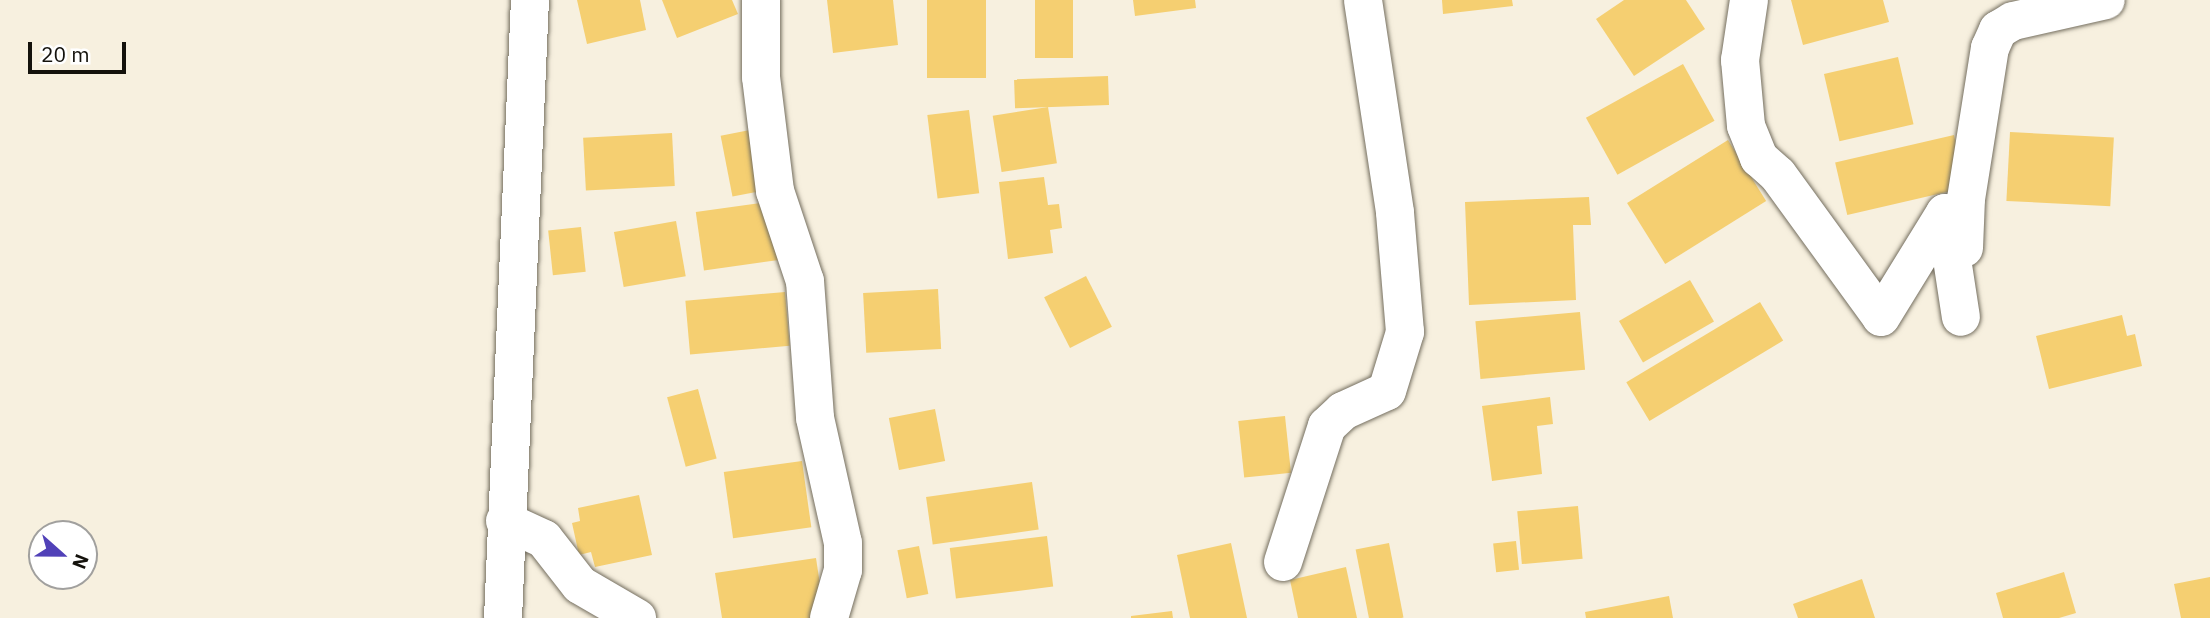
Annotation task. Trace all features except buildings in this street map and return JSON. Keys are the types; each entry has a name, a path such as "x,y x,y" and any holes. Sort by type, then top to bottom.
{"street":[{"path":"503,618 505,521 530,0"},
{"path":"761,0 761,77 775,191 805,281 815,418 843,543 843,570 829,618"},
{"path":"1283,562 1327,426 1343,411 1387,391 1401,360 1405,332 1395,212 1363,0"},
{"path":"1749,0 1740,60 1746,126 1759,159 1778,175 1881,317 1945,213 1961,317 1966,199 1990,48 1998,30 2013,21 2106,0"},
{"path":"505,521 544,538 580,584 637,618"}]}
